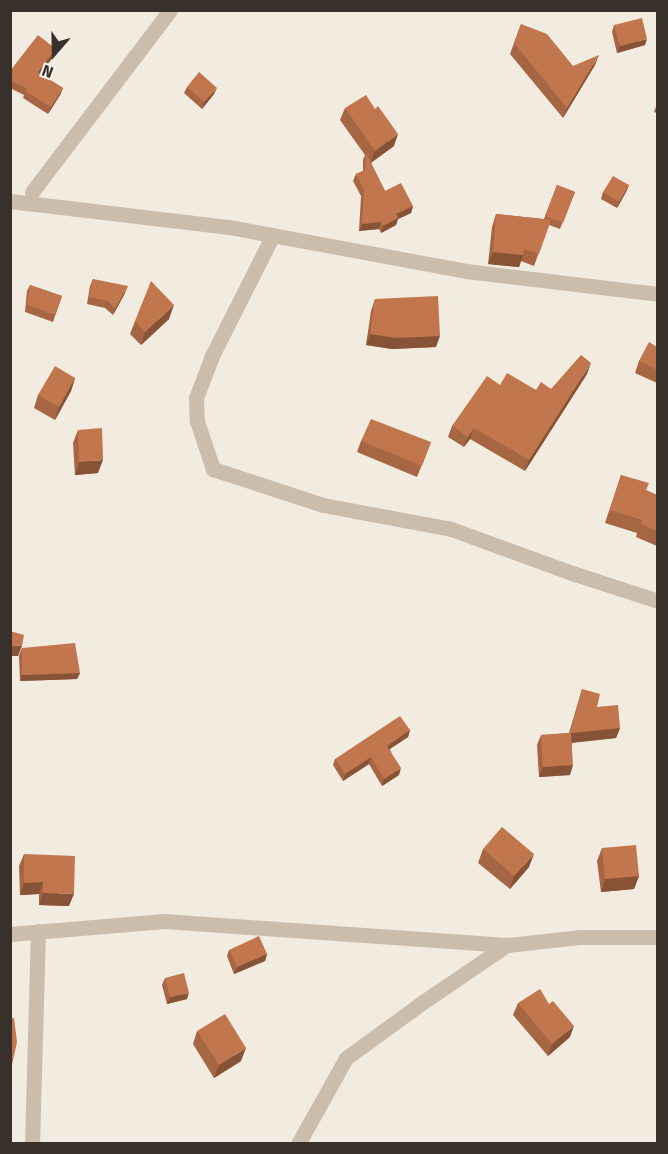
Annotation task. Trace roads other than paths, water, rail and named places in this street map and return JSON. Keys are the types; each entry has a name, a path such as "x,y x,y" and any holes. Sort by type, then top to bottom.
{"street":[{"path":"32,192 170,10"},
{"path":"10,201 229,227 466,271 657,294"},
{"path":"273,235 212,356 196,398 197,421 213,469 323,505 450,529 657,601"},
{"path":"10,934 164,921 507,945 579,937 657,938"},
{"path":"32,1143 38,931"},
{"path":"298,1143 346,1058 507,945"}]}
